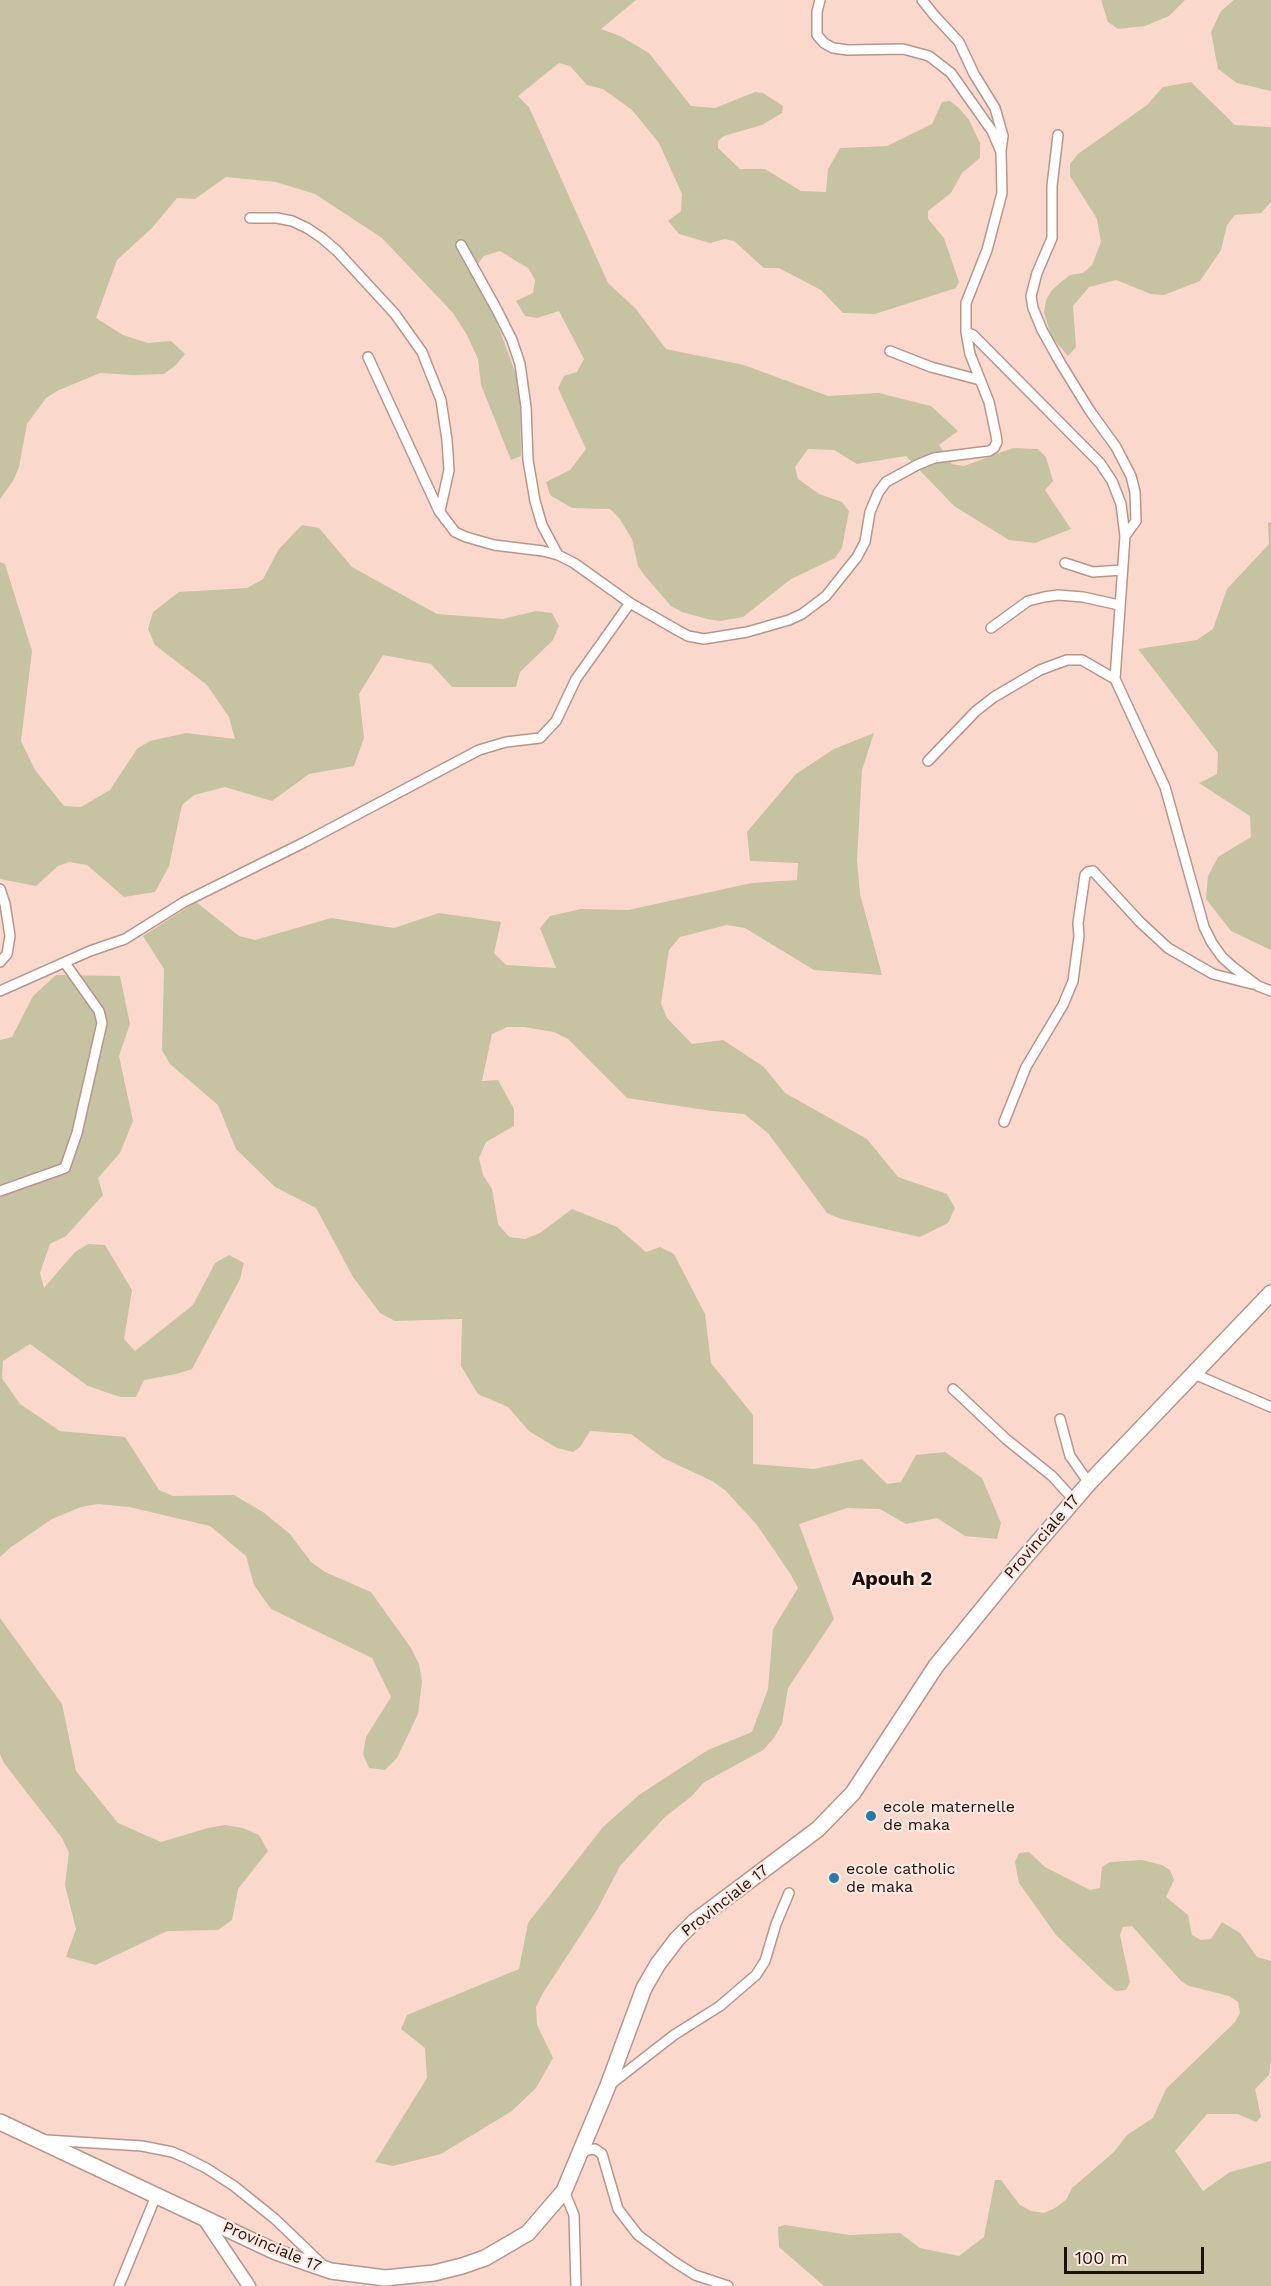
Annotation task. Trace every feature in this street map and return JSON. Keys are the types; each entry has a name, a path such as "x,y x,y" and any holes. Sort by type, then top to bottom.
{"main road":[{"name":"Provinciale 17","path":"0,2122 204,2219 302,2263 331,2271 385,2278 434,2273 485,2258 528,2233 564,2191 607,2088 644,1988 677,1939 694,1922 818,1829 853,1793 936,1666 998,1588 1089,1483 1271,1293"}],"street":[{"path":"820,0 817,12 819,40 833,48 841,49 864,51 903,49 929,56 941,63 992,131 1001,152"},
{"path":"368,357 440,511 448,524 466,537 494,545 558,555 574,563 630,603 688,636 704,639 747,632 802,614 826,596 857,557 865,542 870,512 878,493 886,482 934,458 989,451 997,442 989,402 970,354 966,332 966,303 987,250 1000,202 1003,136 995,108 974,74 959,42 922,0"},
{"path":"1058,135 1052,186 1052,238 1033,283 1032,302 1045,335 1061,364 1116,447 1131,476 1135,492 1136,521 1125,536"},
{"path":"250,218 277,218 292,221 322,238 337,251 395,315 422,352 441,400 447,440 449,470 440,511"},
{"path":"461,245 512,340 520,364 526,407 528,460 535,501 542,525 558,555"},
{"path":"966,332 978,339 1010,375 1100,463 1117,492 1125,536 1115,679 1165,787 1204,927 1222,957 1258,986"},
{"path":"890,351 931,367 980,380"},
{"path":"1065,563 1093,572 1122,570"},
{"path":"991,628 1034,599 1058,595 1083,597 1119,605"},
{"path":"0,991 90,951 125,939 184,902 305,842 479,750 506,742 540,738 556,721 576,679 630,603"},
{"path":"928,761 976,711 994,697 1040,670 1067,660 1082,660 1115,679"},
{"path":"1005,1122 1026,1067 1063,1005 1073,981 1078,923 1085,875 1088,872 1093,871 1155,937 1185,960 1213,974 1258,986 1271,992"},
{"path":"0,889 10,936 7,954 0,962"},
{"path":"0,1191 65,1168 77,1133 102,1023 99,1011 65,963"},
{"path":"1192,1373 1271,1407"},
{"path":"953,1389 1006,1439 1052,1476 1074,1500"},
{"path":"1060,1419 1070,1456 1089,1483"},
{"path":"607,2088 648,2054 720,2006 756,1976 765,1961 776,1924 789,1893"},
{"path":"38,2139 142,2146 184,2157 234,2186 275,2219 331,2271"},
{"path":"581,2151 595,2149 602,2154 618,2209 638,2235 695,2275 728,2286"},
{"path":"564,2191 574,2215 576,2286"},
{"path":"119,2286 156,2196"},
{"path":"204,2219 249,2286"}],"shaded area":[{"path":"0,0 636,0 601,29 620,36 649,53 691,106 715,108 755,92 763,93 783,106 782,113 762,125 724,136 718,141 718,148 740,169 765,169 801,191 826,192 828,169 840,148 887,146 932,124 942,102 950,101 969,120 980,143 980,158 962,173 951,193 928,211 928,219 944,238 959,282 956,288 875,314 843,313 821,290 779,268 764,268 734,241 725,239 710,243 679,234 668,221 681,211 682,194 659,143 632,110 603,89 587,85 570,66 559,63 518,96 529,107 608,283 636,309 666,349 744,365 828,396 879,393 931,406 958,431 939,445 952,464 964,466 1013,448 1038,449 1046,457 1053,481 1045,490 1071,529 1035,543 1009,540 954,506 906,456 857,464 834,450 808,449 795,467 798,479 819,494 842,502 849,511 842,548 835,558 791,579 743,617 720,621 682,612 671,606 638,566 632,539 619,518 610,509 572,508 550,495 546,482 570,470 586,449 558,388 564,376 577,372 584,359 559,311 537,318 525,316 516,301 533,293 535,280 528,268 500,251 484,256 476,266 520,385 521,456 511,460 481,385 478,359 467,335 453,313 382,238 315,194 276,182 226,177 195,199 177,198 152,228 117,260 96,318 123,335 148,343 171,341 185,354 164,374 100,373 46,398 27,424 19,467 13,481 0,499"},
{"path":"1101,0 1185,0 1169,16 1145,26 1118,29 1108,22"},
{"path":"1234,0 1271,0 1271,91 1237,83 1218,69 1211,32 1221,11"},
{"path":"1191,82 1235,125 1271,127 1271,202 1261,213 1235,215 1227,225 1221,250 1200,281 1164,295 1151,294 1116,280 1089,287 1073,306 1076,347 1068,356 1051,336 1044,312 1046,300 1052,290 1070,275 1083,273 1092,265 1101,242 1097,219 1070,176 1070,164 1078,154 1147,105 1163,87"},
{"path":"1271,522 1271,950 1231,931 1206,899 1208,876 1218,857 1251,837 1250,816 1199,783 1217,774 1218,753 1138,649 1197,640 1213,629 1227,589 1269,544 1268,523"},
{"path":"302,525 319,528 352,567 437,614 503,619 536,611 552,613 559,626 553,640 520,672 516,687 452,687 431,664 383,655 359,694 364,738 354,766 309,774 272,801 225,787 194,795 182,805 169,866 155,892 124,897 87,865 69,862 58,866 36,886 0,879 0,562 5,564 32,651 21,741 35,770 64,806 81,807 110,790 137,749 150,741 186,733 235,739 229,717 207,685 155,645 148,629 153,612 179,592 247,588 263,579 279,549"},
{"path":"874,733 862,770 857,860 860,894 882,975 814,970 745,928 727,925 680,937 669,950 661,1003 667,1018 692,1044 723,1040 764,1067 785,1093 867,1139 898,1177 947,1194 955,1208 948,1223 920,1237 841,1219 827,1213 768,1133 744,1114 627,1098 568,1039 554,1032 524,1027 507,1027 492,1034 482,1081 498,1080 514,1109 514,1126 486,1142 479,1158 483,1175 492,1189 498,1224 509,1237 525,1239 540,1233 572,1209 617,1227 646,1252 660,1247 674,1254 705,1314 711,1363 753,1415 753,1464 814,1469 862,1459 887,1484 901,1482 916,1455 945,1452 982,1478 1001,1523 997,1539 965,1536 937,1518 906,1524 880,1509 847,1508 799,1524 834,1619 788,1688 782,1724 774,1738 763,1750 703,1783 692,1796 665,1817 620,1866 597,1910 536,2007 537,2025 553,2058 536,2088 512,2111 441,2154 393,2166 375,2162 427,2078 425,2048 401,2029 407,2015 519,1969 528,1923 603,1827 639,1795 708,1750 752,1732 768,1689 773,1629 798,1588 757,1525 725,1490 712,1481 663,1458 631,1434 590,1431 580,1447 573,1452 557,1448 529,1431 508,1407 478,1394 461,1366 462,1319 395,1321 380,1313 353,1277 316,1208 275,1187 236,1149 218,1105 170,1064 162,1050 164,969 143,936 196,902 239,936 255,940 331,918 394,928 439,913 501,922 494,953 506,965 556,968 540,928 550,916 581,909 628,910 752,883 797,880 798,863 750,861 747,832 796,774 834,749"},
{"path":"56,975 120,976 130,1024 119,1056 133,1121 120,1153 98,1178 103,1195 66,1236 50,1244 40,1273 44,1288 75,1252 88,1244 105,1245 132,1290 124,1339 135,1351 193,1305 215,1263 229,1255 244,1263 240,1279 192,1369 144,1380 136,1397 120,1397 88,1386 30,1344 3,1361 2,1378 20,1404 60,1431 125,1437 159,1490 173,1496 234,1495 263,1512 290,1534 311,1562 325,1572 371,1592 411,1648 419,1664 422,1681 418,1714 397,1758 385,1770 369,1768 363,1754 366,1737 391,1697 372,1658 271,1609 254,1585 246,1556 210,1526 129,1507 98,1504 81,1507 52,1519 0,1557 0,1040 12,1037 33,996"},
{"path":"0,1618 62,1704 76,1771 118,1823 161,1842 225,1825 243,1828 259,1835 268,1851 238,1889 232,1920 218,1930 167,1931 96,1965 66,1957 76,1929 65,1885 69,1853 62,1838 4,1763 0,1754"},
{"path":"1029,1852 1045,1867 1090,1890 1100,1888 1102,1867 1110,1862 1142,1860 1162,1865 1170,1870 1174,1880 1166,1897 1188,1915 1192,1935 1201,1940 1211,1939 1222,1922 1240,1933 1257,1957 1271,1961 1271,2060 1269,2075 1255,2089 1261,2117 1256,2122 1238,2114 1207,2114 1175,2151 1203,2191 1230,2172 1271,2161 1271,2286 824,2286 779,2247 778,2227 785,2225 849,2235 900,2233 920,2248 959,2256 984,2237 995,2180 1001,2180 1020,2205 1031,2211 1044,2213 1055,2208 1066,2200 1072,2188 1114,2152 1127,2135 1153,2118 1166,2089 1235,2022 1240,2013 1238,2002 1229,1996 1189,1986 1181,1981 1132,1926 1123,1927 1120,1935 1130,1982 1126,1990 1116,1991 1108,1985 1056,1935 1019,1883 1015,1862 1019,1853"}],"place":[{"name":"ecole maternelle de maka","path":"871,1816"},
{"name":"ecole catholic de maka","path":"834,1878"}],"district":[{"name":"Apouh 2","path":"892,1579"}]}
